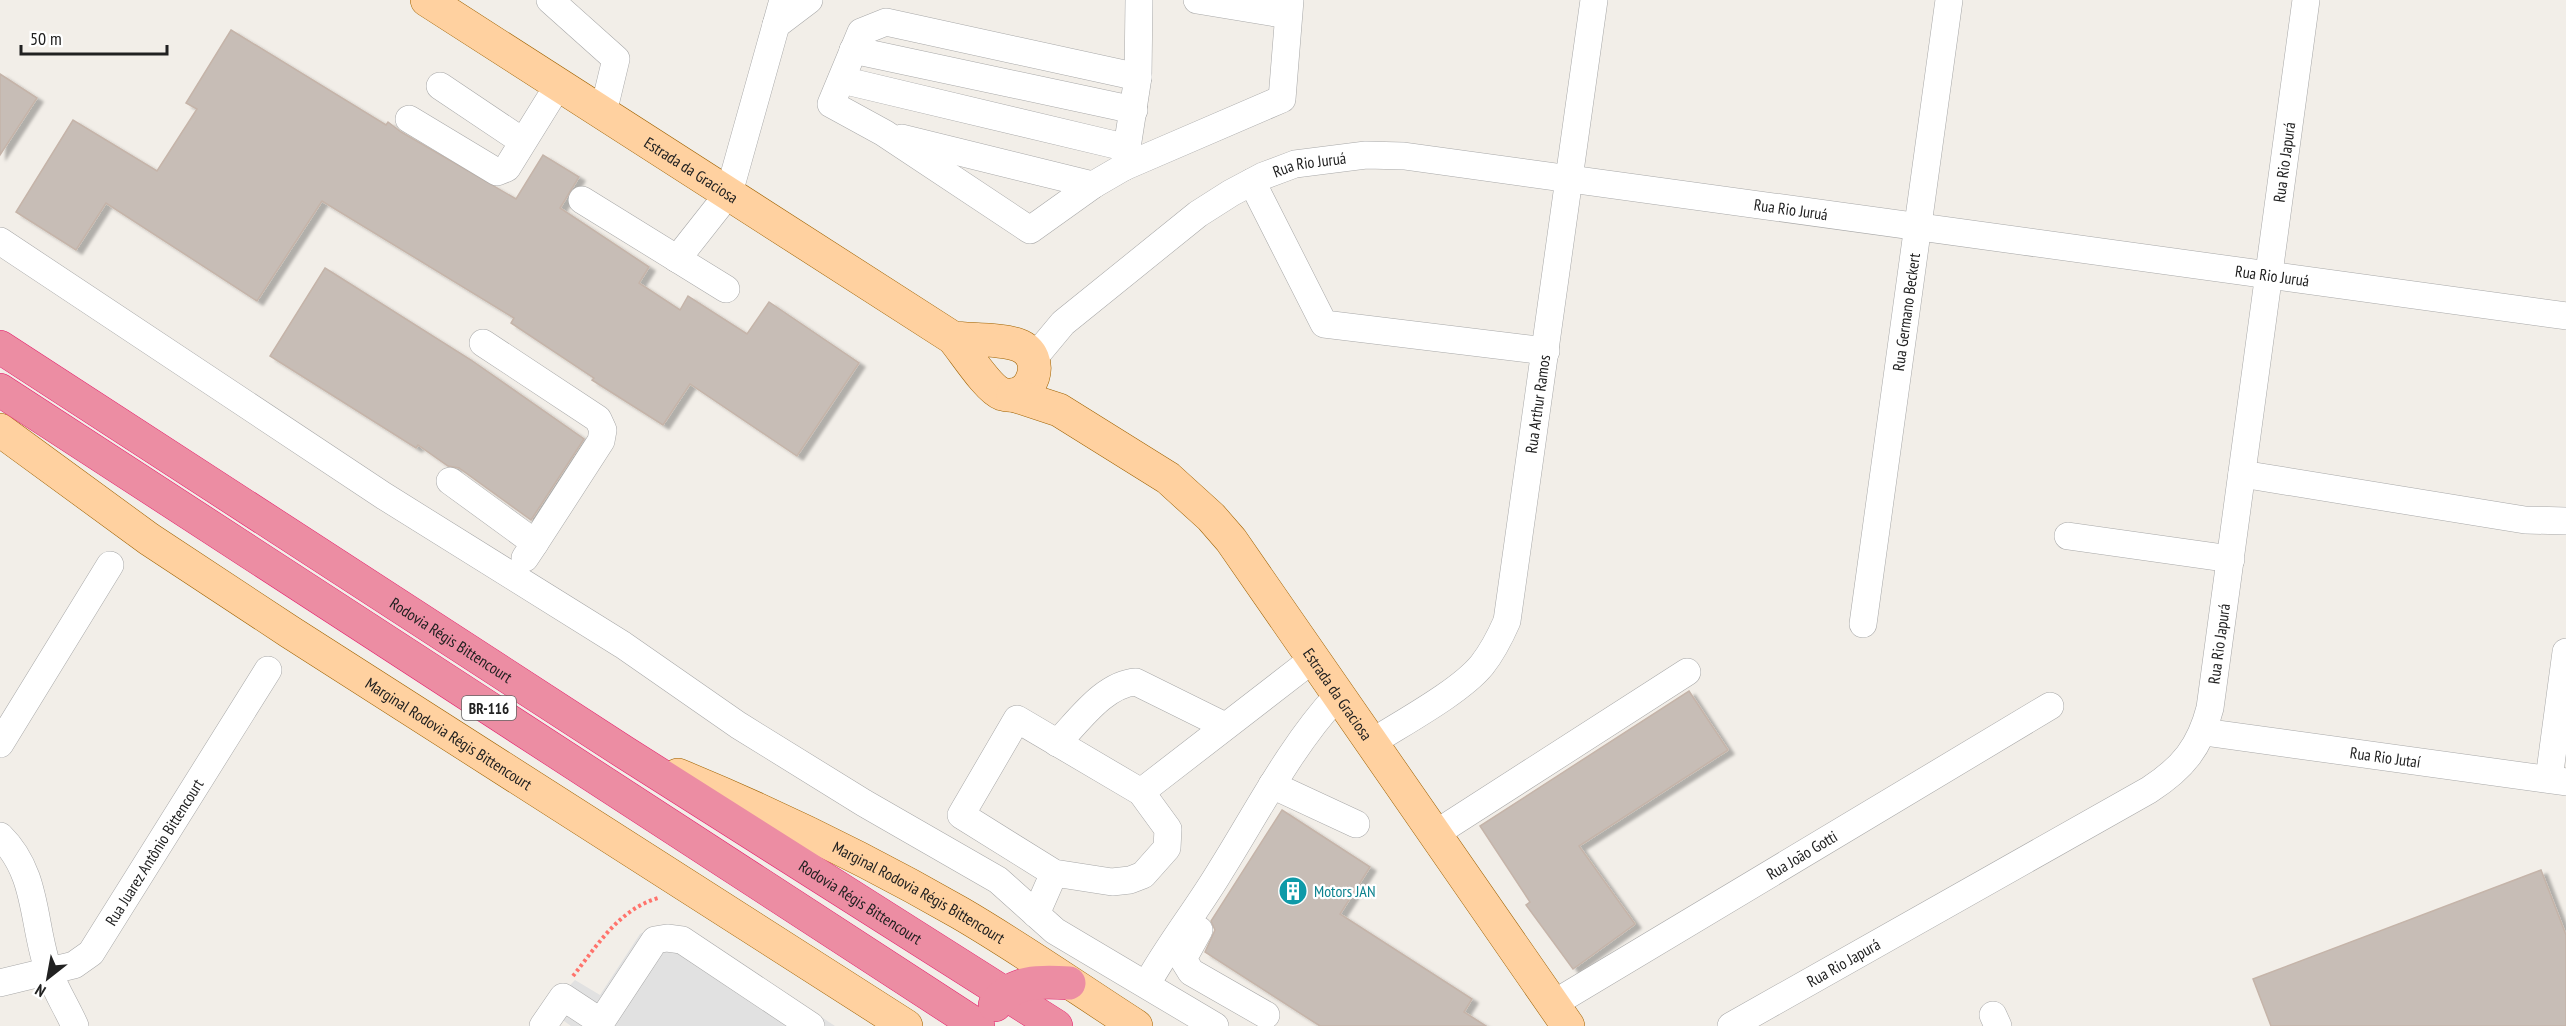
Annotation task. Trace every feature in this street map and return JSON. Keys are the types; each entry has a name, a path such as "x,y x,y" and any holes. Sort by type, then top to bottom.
{"highway":[{"name":"Rodovia Régis Bittencourt","path":"0,347 624,752 1056,1026"},
{"name":"BR-116","path":"0,390 978,1026"},
{"path":"986,1026 995,1003 1005,992 1037,982 1069,983"}],"main road":[{"name":"Estrada da Graciosa","path":"427,0 953,338 992,388 1002,394 1014,395 1059,410 1168,478 1197,503 1231,540 1560,1015"},
{"name":"Estrada da Graciosa","path":"953,338 1023,354 1059,410"},
{"path":"985,378 984,366 987,356 995,347 1023,354 1032,382 1024,390 1014,395"},
{"name":"Marginal Rodovia Régis Bittencourt","path":"0,430 159,546 378,690 906,1026"},
{"name":"Marginal Rodovia Régis Bittencourt","path":"624,752 708,788 880,870 960,914 1136,1026"}],"street":[{"path":"550,0 616,59 603,112"},
{"path":"677,259 729,193 779,12 809,0"},
{"path":"1126,157 1138,77 1139,0"},
{"path":"1138,77 886,22 861,32 831,104 884,133 1030,230 1093,185 1126,157 1282,99 1289,7 1197,0"},
{"name":"Rua Arthur Ramos","path":"1371,743 1465,682 1481,667 1497,645 1507,621 1594,0"},
{"name":"Rua Germano Beckert","path":"1863,624 1949,0"},
{"name":"Rua Rio Japurá","path":"1731,1026 2150,790 2170,777 2187,759 2204,732 2210,708 2231,559 2306,0"},
{"path":"854,50 1134,110"},
{"path":"842,80 1126,157"},
{"path":"409,119 497,172 507,168 559,84"},
{"path":"440,86 522,141"},
{"path":"884,133 1093,185"},
{"name":"Rua Rio Juruá","path":"1023,354 1198,214 1252,182 1295,164 1366,155 1404,156 2566,316"},
{"path":"1252,182 1324,324 1546,351"},
{"path":"582,201 726,289"},
{"path":"0,241 384,496 623,645 711,707 781,752 998,880 1055,932 1215,1026"},
{"path":"483,343 598,419 603,430 601,441 514,577"},
{"path":"2242,474 2525,520 2566,521"},
{"path":"450,481 535,543"},
{"path":"2068,536 2231,559"},
{"path":"0,744 110,565"},
{"path":"2557,780 2566,652"},
{"path":"1141,792 1313,659"},
{"name":"Rua Juarez Antônio Bittencourt","path":"0,983 74,965 91,953 268,670"},
{"path":"1435,834 1687,672"},
{"path":"1057,742 1110,690 1126,683 1136,682 1225,726"},
{"path":"1147,984 1218,875 1272,785 1316,719 1338,695"},
{"name":"Rua João Gotti","path":"1560,1015 2050,706"},
{"path":"1017,719 1141,792 1168,829 1169,837 1167,848 1143,875 1130,880 1112,882 1054,873 961,815 1017,719"},
{"name":"Rua Rio Jutaí","path":"2204,732 2557,780"},
{"path":"1272,785 1356,824"},
{"path":"0,836 9,845 26,873 49,972 75,1026"},
{"path":"1036,914 1054,873"},
{"path":"1218,875 1222,885 1216,902 1183,959 1191,972 1266,1015"},
{"path":"543,1026 563,997 601,1022 655,940 667,938 682,940 811,1026"}],"path":[{"path":"567,983 616,922 629,910 659,897 673,897 682,901 690,889"}],"shaded area":[{"path":"653,927 729,956 835,1026 571,1026 547,1009 575,980 600,995 640,934"}],"building":[{"path":"231,30 386,125 388,122 401,132 516,199 543,155 579,177 560,208 649,267 639,283 680,310 688,296 747,334 769,302 859,363 797,456 690,384 663,425 592,380 594,378 511,323 514,318 322,201 257,301 106,203 76,250 16,212 73,120 157,171 197,109 186,103"},
{"path":"0,74 37,98 0,155"},
{"path":"325,268 471,360 584,439 531,520 459,468 448,466 418,445 416,448 270,356"},
{"path":"1689,691 1728,750 1579,846 1635,924 1573,969 1526,905 1530,902 1480,826"},
{"path":"1282,810 1370,867 1340,914 1472,999 1464,1012 1486,1026 1320,1026 1205,952 1215,930 1211,921"},
{"path":"2541,870 2566,935 2566,1026 2271,1026 2253,979"}],"place":[{"name":"Motors JAN","path":"1293,891"}]}
